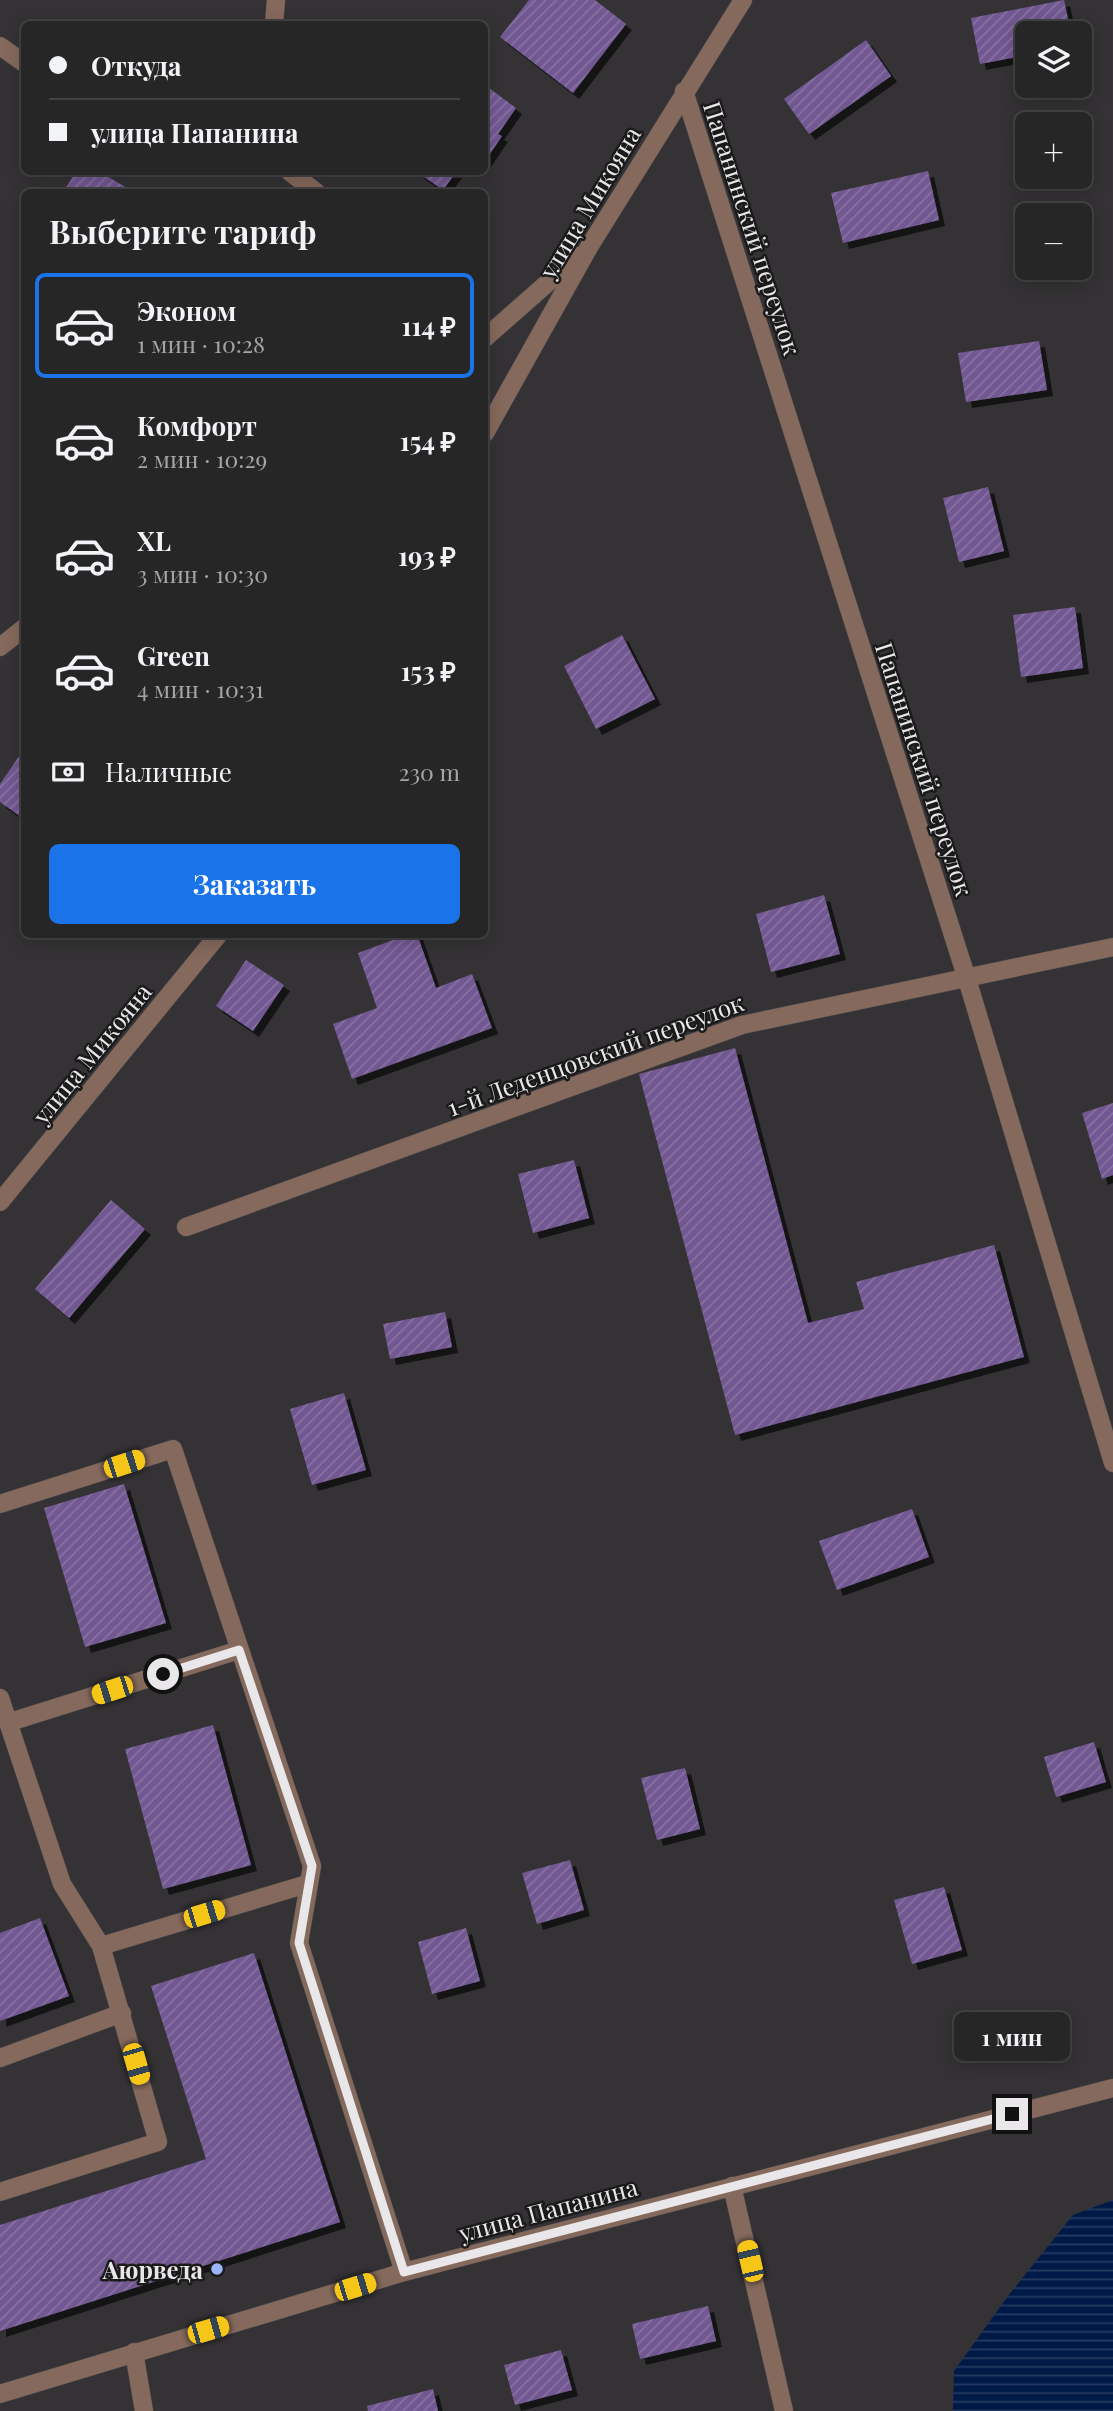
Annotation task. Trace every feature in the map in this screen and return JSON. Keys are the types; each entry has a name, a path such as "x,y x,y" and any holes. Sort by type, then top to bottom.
{"street":[{"path":"274,21 276,0"},
{"name":"улица Микояна","path":"488,428 589,247 743,0"},
{"path":"0,46 21,60"},
{"name":"Папанинский переулок","path":"684,91 967,979 1113,1463"},
{"path":"294,175 312,189"},
{"path":"488,331 589,247"},
{"path":"0,647 21,630"},
{"name":"улица Микояна","path":"0,1202 216,938"},
{"name":"1-й Леденцовский переулок","path":"186,1227 742,1024 1113,947"},
{"path":"0,1504 173,1449 312,1866 299,1943 404,2272"},
{"path":"10,1722 239,1650"},
{"path":"0,1698 62,1884 101,1945 158,2142 0,2192"},
{"path":"101,1945 307,1884"},
{"path":"0,2058 122,2012"},
{"name":"улица Папанина","path":"0,2394 404,2272 1113,2088"},
{"path":"732,2186 784,2411"},
{"path":"134,2352 144,2411"}],"water":[{"path":"1113,2200 1113,2411 953,2411 954,2371 1008,2296 1073,2215"}],"building":[{"path":"529,0 595,0 626,24 573,93 500,37"},
{"path":"1064,0 1068,21 1015,21 1015,57 980,64 971,18"},
{"path":"866,40 891,76 809,134 784,99"},
{"path":"488,87 516,108 498,134 502,136 488,157"},
{"path":"928,171 939,220 843,243 831,193"},
{"path":"74,175 105,175 127,188 126,189 65,189"},
{"path":"421,175 454,175 442,189"},
{"path":"1039,341 1047,390 966,402 958,353"},
{"path":"988,487 1004,551 959,562 943,498"},
{"path":"1075,607 1083,668 1021,677 1013,615"},
{"path":"622,635 655,699 596,729 564,666"},
{"path":"21,753 21,817 0,802 0,784"},
{"path":"824,895 840,954 771,972 756,914"},
{"path":"398,938 418,938 436,988 472,974 492,1028 352,1079 333,1024 377,1008 358,953"},
{"path":"246,960 284,985 253,1031 216,1006"},
{"path":"735,1048 808,1323 864,1309 856,1282 994,1245 1024,1357 735,1435 639,1074"},
{"path":"1113,1103 1113,1175 1102,1179 1082,1113"},
{"path":"574,1160 589,1218 533,1233 518,1174"},
{"path":"111,1200 145,1229 69,1318 35,1289"},
{"path":"445,1312 452,1347 390,1359 383,1324"},
{"path":"344,1393 366,1470 312,1485 290,1409"},
{"path":"124,1484 166,1623 85,1647 44,1508"},
{"path":"912,1509 929,1557 837,1590 819,1541"},
{"path":"213,1725 251,1865 163,1889 125,1749"},
{"path":"1094,1742 1106,1782 1056,1797 1044,1757"},
{"path":"685,1768 700,1829 657,1840 641,1778"},
{"path":"570,1860 584,1910 537,1924 522,1873"},
{"path":"944,1887 962,1950 912,1964 894,1900"},
{"path":"40,1918 69,1996 0,2021 0,1933"},
{"path":"466,1928 480,1981 432,1994 418,1942"},
{"path":"254,1953 340,2222 0,2331 0,2225 206,2159 151,1986"},
{"path":"708,2306 716,2341 640,2359 632,2324"},
{"path":"561,2350 572,2390 515,2405 504,2365"},
{"path":"433,2389 438,2411 368,2411 367,2406"}],"place":[{"name":"Аюрведа","path":"217,2269"}],"route":[{"path":"163,1674 239,1650 312,1866 299,1943 404,2272 1012,2114"}]}
